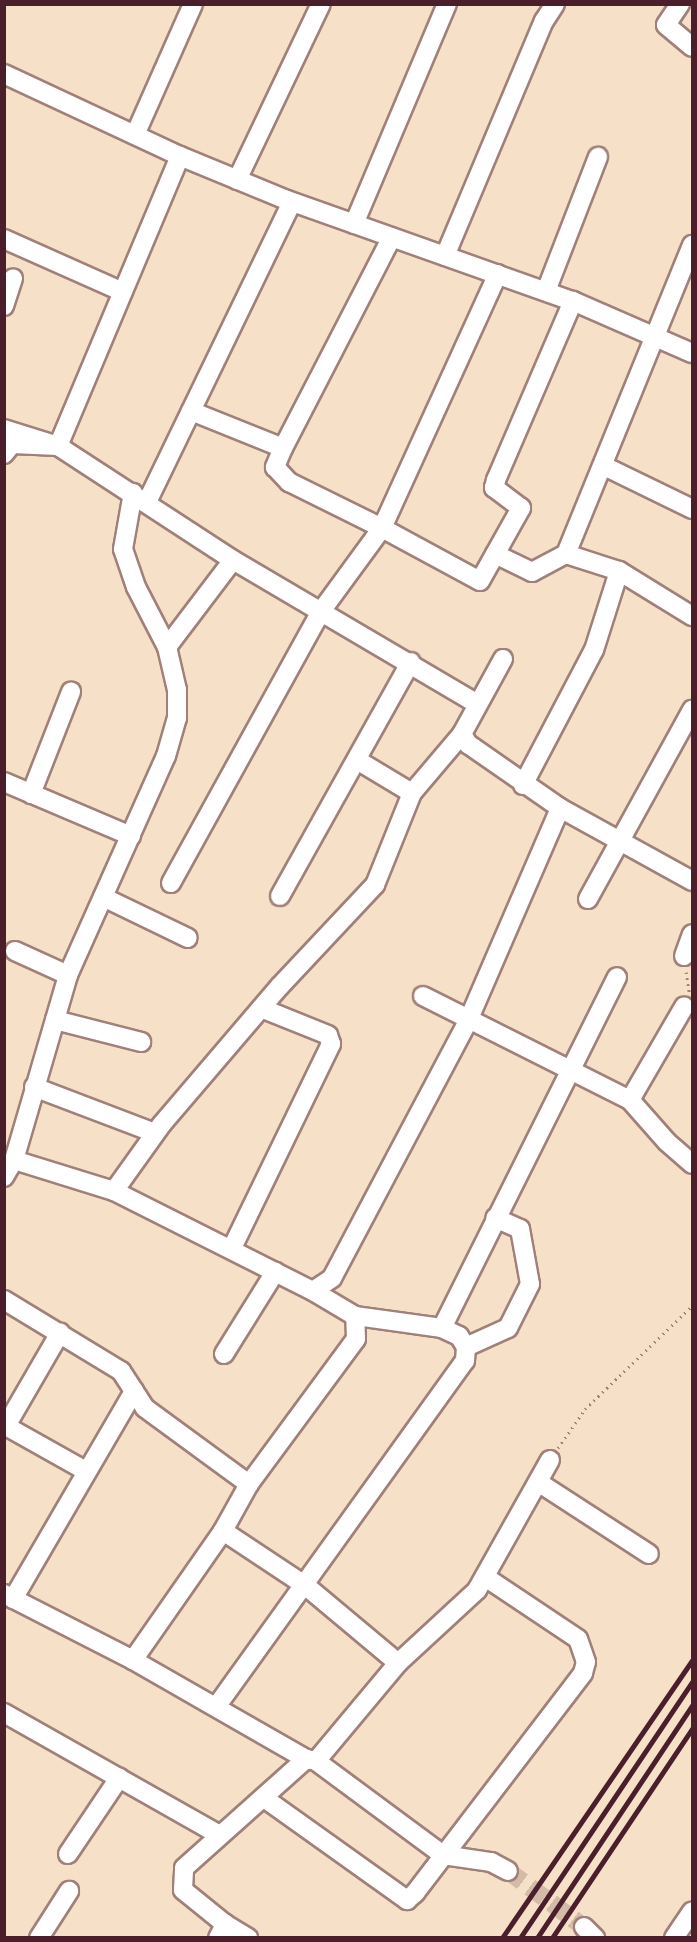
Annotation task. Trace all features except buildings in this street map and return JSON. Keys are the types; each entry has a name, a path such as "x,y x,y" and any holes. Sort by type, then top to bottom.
{"street":[{"path":"135,135 194,4"},
{"path":"237,180 321,4"},
{"path":"354,224 447,4"},
{"path":"445,256 544,21 555,4"},
{"path":"680,4 666,25 693,47"},
{"path":"4,74 237,180 292,202 573,301 656,339 693,353"},
{"path":"58,446 180,156"},
{"path":"546,291 598,157"},
{"path":"216,1707 306,1586 465,1361 466,1347 459,1336 442,1328 355,1316 232,1248 114,1191 7,1171 68,975 166,756 177,718 177,690 167,647 136,587 123,549 140,498 191,411 292,202"},
{"path":"392,237 275,467 289,482 382,528 480,581 521,508 494,488 495,480 573,301"},
{"path":"4,239 123,292"},
{"path":"495,554 532,572 566,554 604,466 693,244"},
{"path":"171,883 322,610 382,528 498,274"},
{"path":"4,306 13,278"},
{"path":"191,411 283,448"},
{"path":"4,429 58,446 233,560 411,662 476,703"},
{"path":"4,454 12,444 58,446"},
{"path":"604,466 693,509"},
{"path":"566,554 618,572 693,616"},
{"path":"167,647 233,560"},
{"path":"523,785 594,650 618,572"},
{"path":"114,1191 155,1133 261,1008 375,885 411,793 462,734 476,703 503,659"},
{"path":"280,896 411,662"},
{"path":"31,794 70,692"},
{"path":"588,899 617,841 693,710"},
{"path":"462,734 468,744 523,785 617,841 693,881"},
{"path":"357,760 411,793"},
{"path":"4,782 131,836"},
{"path":"313,1291 332,1278 468,1021 560,808"},
{"path":"103,897 188,938"},
{"path":"684,956 693,934"},
{"path":"15,951 68,975"},
{"path":"442,1328 617,977"},
{"path":"423,996 468,1021 630,1100 667,1142 693,1164"},
{"path":"630,1100 684,1006"},
{"path":"232,1248 331,1044 328,1035 261,1008"},
{"path":"55,1020 141,1042"},
{"path":"34,1087 155,1133"},
{"path":"466,1347 508,1328 530,1284 520,1229 495,1218"},
{"path":"224,1354 275,1272"},
{"path":"4,1300 121,1371 145,1408 249,1484"},
{"path":"133,1660 223,1531 249,1484 356,1339 355,1316"},
{"path":"60,1333 5,1425 86,1470"},
{"path":"134,1391 9,1597 133,1660 311,1760 443,1855 491,1862 508,1871"},
{"path":"248,1938 221,1931 183,1890 181,1881 184,1868 218,1834 311,1760 398,1663 431,1636 477,1590 550,1460"},
{"path":"538,1482 649,1554"},
{"path":"223,1531 306,1586 398,1663"},
{"path":"264,1798 407,1900 583,1673 586,1662 578,1639 485,1577"},
{"path":"4,1713 218,1834"},
{"path":"68,1854 119,1778"},
{"path":"39,1938 69,1892"},
{"path":"674,1938 693,1911"}],"path":[{"path":"684,956 689,987 684,1006"},
{"path":"550,1460 585,1409 693,1306"}],"tunnel":[{"path":"508,1871 584,1927"}],"railway":[{"path":"502,1938 692,1661"},
{"path":"520,1938 692,1682"},
{"path":"537,1938 692,1706"},
{"path":"552,1938 692,1729"}]}
